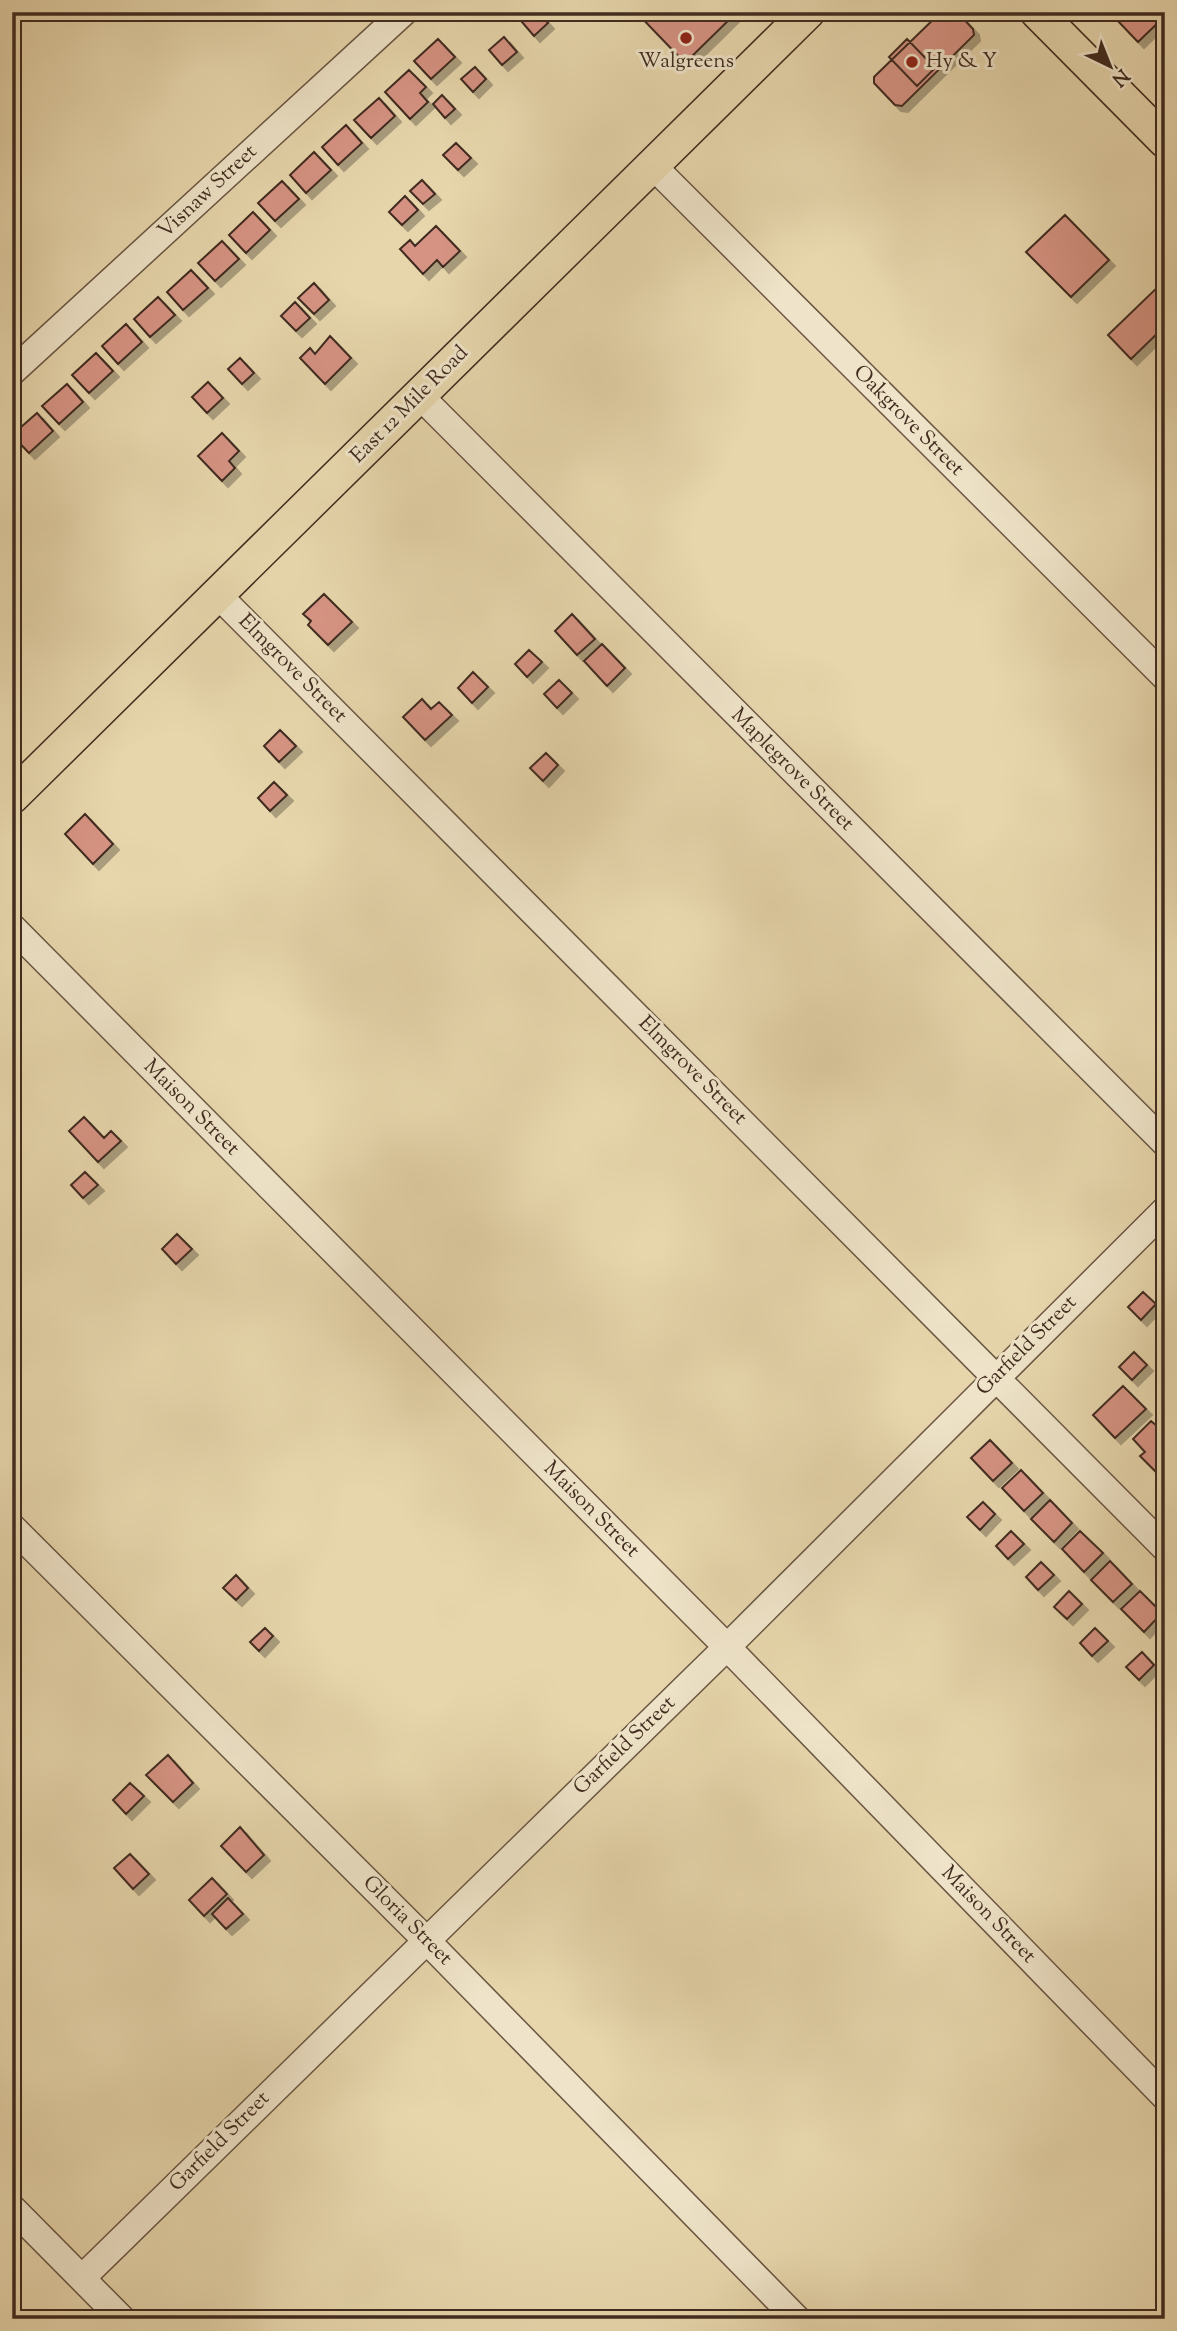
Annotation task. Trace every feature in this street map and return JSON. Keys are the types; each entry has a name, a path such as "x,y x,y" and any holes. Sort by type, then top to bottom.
{"main road":[{"name":"East 12 Mile Road","path":"12,797 808,12"},
{"path":"1037,12 1165,141"}],"street":[{"name":"Visnaw Street","path":"12,372 404,12"},
{"name":"Oakgrove Street","path":"652,165 1165,677"},
{"name":"Maplegrove Street","path":"420,396 1165,1143"},
{"name":"Elmgrove Street","path":"218,595 1165,1548"},
{"name":"Maison Street","path":"12,927 727,1647 1165,2097"},
{"name":"Garfield Street","path":"82,2278 727,1647 1165,1210"},
{"name":"Gloria Street","path":"12,1527 426,1940 797,2319"},
{"path":"12,2208 82,2278 110,2315"}],"building":[{"path":"532,12 538,12 548,23 534,36 522,22"},
{"name":"Walgreens","path":"636,12 737,12 685,63"},
{"path":"941,12 957,12 973,29 974,35 902,106 895,105 874,83 874,77"},
{"path":"1120,12 1165,12 1165,16 1138,42 1115,18"},
{"path":"504,37 517,52 502,65 489,50"},
{"path":"438,39 455,57 431,79 414,61"},
{"path":"907,39 935,68 917,86 889,57"},
{"path":"475,67 486,79 473,92 461,79"},
{"path":"409,70 426,87 420,93 428,102 410,119 385,92"},
{"path":"442,95 455,109 445,118 433,104"},
{"path":"379,98 395,116 371,138 354,120"},
{"path":"346,125 362,143 338,165 322,147"},
{"path":"456,143 471,158 458,170 443,155"},
{"path":"314,152 331,170 306,193 290,175"},
{"path":"422,180 435,194 423,204 410,191"},
{"path":"282,181 299,199 275,221 258,203"},
{"path":"405,196 418,210 402,225 389,212"},
{"path":"253,212 270,230 246,253 229,235"},
{"path":"1065,215 1109,260 1071,297 1026,252"},
{"path":"436,226 460,251 443,267 437,260 423,274 400,249 410,240 415,246"},
{"path":"222,241 239,259 215,281 198,263"},
{"path":"191,270 208,288 183,310 167,292"},
{"path":"1165,280 1165,326 1131,359 1108,335"},
{"path":"314,283 329,300 314,314 298,298"},
{"path":"158,297 175,315 150,337 134,319"},
{"path":"295,302 310,318 296,331 281,316"},
{"path":"126,324 142,342 118,364 102,346"},
{"path":"330,336 351,358 325,384 300,358 310,348 315,354"},
{"path":"96,353 113,371 89,393 72,375"},
{"path":"240,358 254,373 242,384 228,369"},
{"path":"208,382 223,398 207,413 192,397"},
{"path":"67,384 83,402 59,424 42,406"},
{"path":"37,413 53,431 29,453 12,435"},
{"path":"222,433 239,451 229,461 235,468 222,481 198,456"},
{"path":"324,594 352,622 328,645 308,625 311,621 303,614"},
{"path":"572,614 595,639 577,655 555,631"},
{"path":"602,644 625,668 607,686 584,661"},
{"path":"529,650 542,662 527,677 515,664"},
{"path":"473,672 488,687 472,703 458,688"},
{"path":"559,680 572,693 557,708 544,694"},
{"path":"422,699 431,709 439,702 452,715 425,740 403,717"},
{"path":"280,730 296,746 279,762 264,746"},
{"path":"546,753 558,765 543,781 530,768"},
{"path":"274,782 287,795 270,811 258,798"},
{"path":"85,814 113,844 93,864 65,834"},
{"path":"84,1117 104,1138 111,1131 121,1141 98,1162 69,1131"},
{"path":"85,1172 98,1185 83,1198 71,1185"},
{"path":"177,1234 192,1249 176,1264 162,1249"},
{"path":"1143,1292 1156,1304 1141,1320 1128,1307"},
{"path":"1134,1352 1147,1365 1132,1380 1119,1367"},
{"path":"1123,1386 1146,1409 1115,1438 1093,1415"},
{"path":"1151,1421 1165,1433 1165,1481 1140,1456 1145,1452 1133,1439"},
{"path":"990,1440 1012,1463 993,1481 971,1458"},
{"path":"1021,1470 1043,1493 1024,1511 1002,1488"},
{"path":"1050,1500 1072,1523 1054,1542 1031,1519"},
{"path":"983,1502 995,1514 980,1530 967,1517"},
{"path":"1011,1531 1024,1544 1008,1559 996,1546"},
{"path":"1080,1531 1103,1553 1084,1572 1062,1549"},
{"path":"1110,1561 1132,1584 1113,1602 1091,1580"},
{"path":"1041,1562 1054,1575 1038,1590 1026,1577"},
{"path":"236,1575 248,1588 236,1600 223,1588"},
{"path":"1069,1591 1082,1604 1067,1619 1054,1607"},
{"path":"1140,1591 1162,1613 1144,1632 1121,1609"},
{"path":"265,1628 273,1636 259,1651 250,1642"},
{"path":"1095,1628 1108,1641 1092,1656 1080,1643"},
{"path":"1142,1652 1154,1665 1139,1680 1126,1667"},
{"path":"168,1755 193,1783 173,1802 146,1775"},
{"path":"130,1783 144,1796 126,1814 113,1800"},
{"path":"240,1827 264,1855 246,1872 221,1846"},
{"path":"130,1854 149,1874 133,1889 114,1868"},
{"path":"212,1878 227,1894 204,1916 189,1900"},
{"path":"228,1898 243,1914 226,1929 212,1914"}],"place":[{"name":"Walgreens","path":"686,38"},
{"name":"Hy & Y","path":"912,62"}]}
